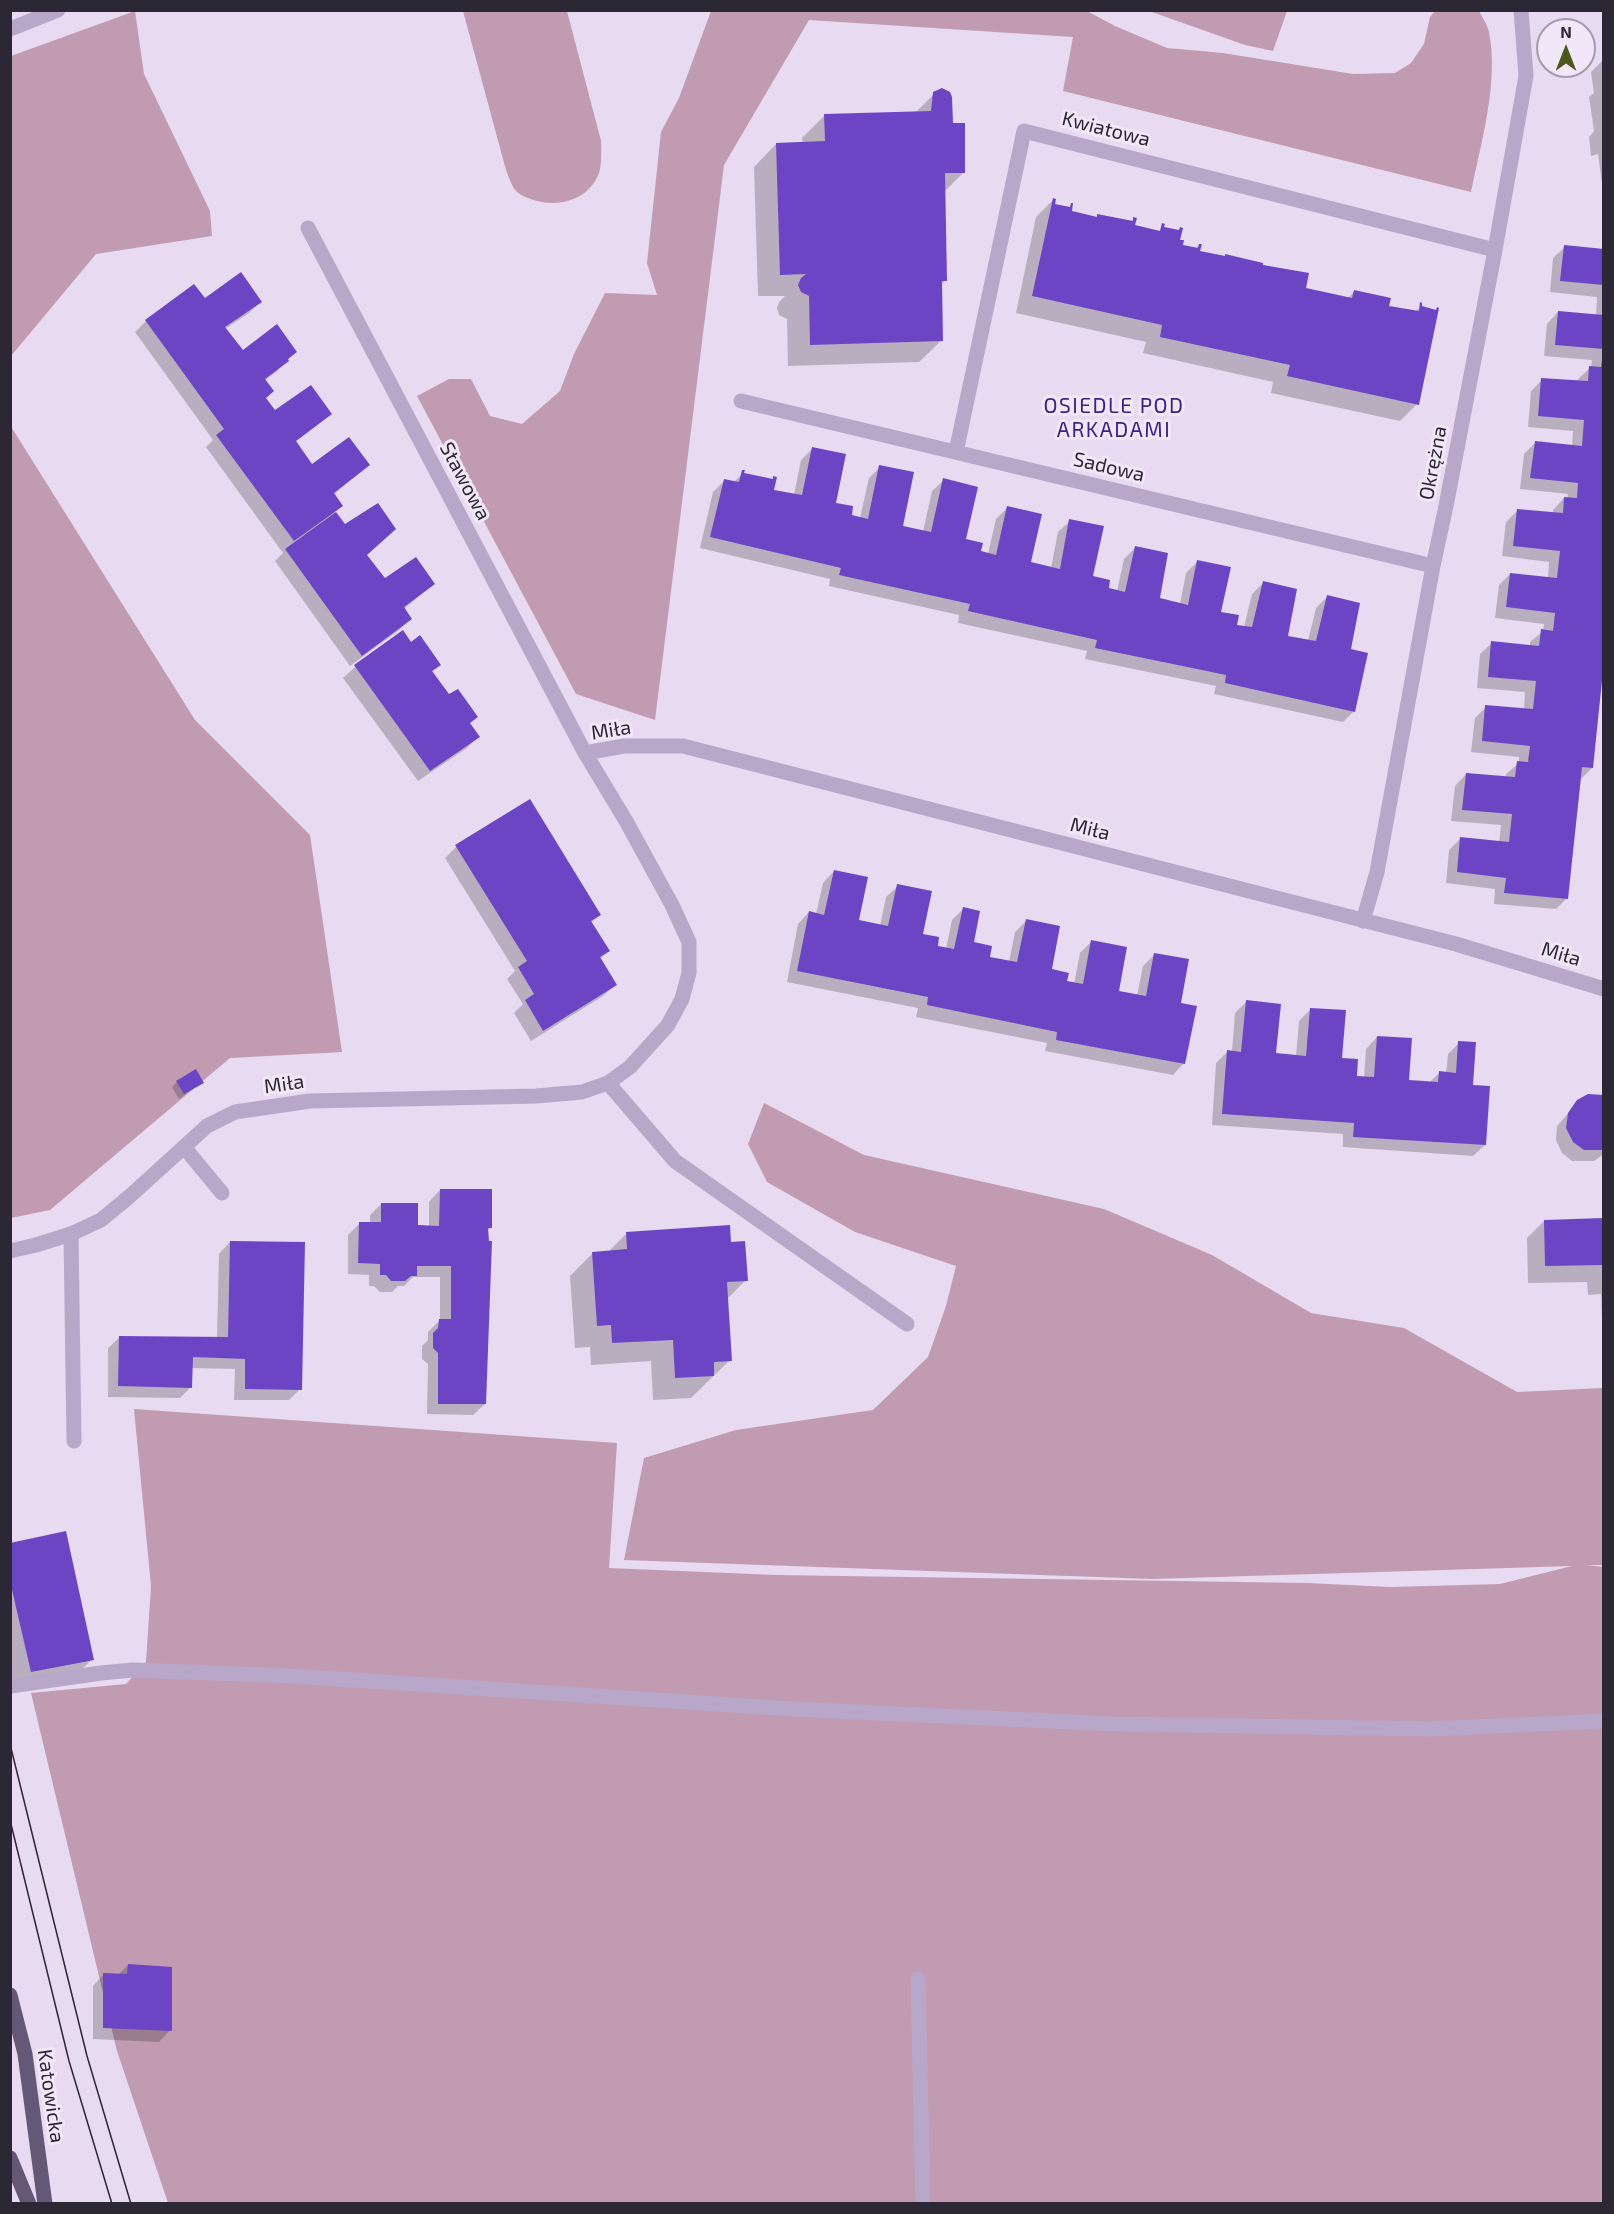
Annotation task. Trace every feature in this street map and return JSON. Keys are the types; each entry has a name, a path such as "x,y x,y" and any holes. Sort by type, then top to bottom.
{"main road":[{"name":"Katowicka","path":"10,1995 25,2054 45,2204"},
{"path":"10,2158 29,2204"}],"street":[{"path":"10,29 58,10"},
{"name":"Okrężna","path":"1363,921 1377,872 1433,566 1496,250 1526,76 1521,10"},
{"name":"Kwiatowa","path":"956,452 1024,131 1496,250"},
{"name":"Stawowa","path":"308,228 585,753"},
{"name":"Sadowa","path":"741,401 1433,566"},
{"name":"Miła","path":"10,1251 36,1245 101,1220 207,1126 235,1112 310,1101 536,1096 582,1092 608,1083 630,1067 668,1025 682,999 690,959 689,942 672,905 626,821 585,753 624,746 683,746 1456,944 1604,990"},
{"path":"608,1083 675,1161 907,1324"},
{"path":"184,1147 222,1193"},
{"path":"71,1233 74,1441"},
{"path":"10,1686 133,1670 314,1678 792,1709 1115,1724 1430,1729 1604,1721"},
{"path":"918,1979 923,2204"}],"shaded area":[{"path":"1287,10 1273,51 1245,45 1149,11"},
{"path":"135,11 144,74 210,211 212,236 96,254 11,356 11,56"},
{"path":"463,11 567,11 601,141 599,173 589,189 582,195 565,202 546,203 526,197 514,189 506,170"},
{"path":"711,11 1087,11 1115,26 1167,48 1223,53 1353,74 1395,73 1411,63 1424,44 1430,17 1435,11 1479,11 1489,32 1492,51 1488,112 1471,192 1063,91 1073,37 809,20 724,165 655,720 576,694 417,396 449,379 471,379 490,416 522,424 560,391 574,354 605,293 657,295 647,263 661,132 679,98"},
{"path":"10,425 195,720 310,835 342,1052 230,1058 50,1210 11,1218"},
{"path":"764,1103 864,1155 1104,1209 1212,1255 1311,1313 1404,1328 1517,1392 1603,1388 1603,1565 1586,1565 1604,1567 1603,2203 168,2203 117,2051 31,1693 126,1684 146,1662 151,1586 134,1409 617,1443 609,1568 776,1575 1307,1583 1391,1587 1500,1584 1572,1566 1152,1579 624,1560 644,1458 736,1430 873,1410 928,1357 946,1306 956,1266 855,1232 767,1182 748,1144"}],"building":[{"path":"942,88 950,92 952,97 953,123 965,123 965,173 945,173 947,281 942,281 943,341 810,345 809,296 801,292 798,285 806,274 780,275 776,143 825,141 824,114 931,111 933,92"},
{"path":"1053,198 1056,199 1055,204 1070,207 1073,203 1072,211 1097,217 1097,214 1133,221 1133,217 1137,218 1135,225 1160,231 1162,223 1165,224 1164,227 1179,230 1180,227 1183,228 1180,240 1184,240 1183,245 1198,248 1199,244 1202,244 1200,251 1225,256 1225,254 1263,263 1263,265 1309,273 1306,288 1352,298 1354,290 1391,298 1389,306 1419,311 1420,302 1422,306 1436,310 1437,307 1439,308 1419,405 1287,376 1290,365 1160,337 1162,325 1032,296"},
{"path":"1564,245 1604,249 1604,285 1560,281"},
{"path":"241,272 262,302 225,327 243,350 277,324 297,352 265,379 274,391 266,398 275,410 311,385 332,414 296,441 312,464 349,437 370,465 334,493 343,506 294,541 216,435 224,429 145,320 194,284 205,298"},
{"path":"1558,311 1604,315 1604,349 1555,345"},
{"path":"1602,360 1604,360 1604,661 1593,768 1582,767 1568,899 1504,893 1506,878 1457,872 1460,837 1509,842 1512,814 1462,810 1466,773 1515,777 1517,761 1528,762 1530,746 1482,741 1485,705 1533,709 1536,681 1488,677 1491,641 1539,646 1541,629 1553,631 1555,613 1506,607 1510,573 1557,578 1560,551 1513,546 1517,509 1563,513 1564,497 1577,498 1578,483 1530,478 1535,441 1582,446 1584,420 1538,416 1541,378 1588,381 1589,366 1601,367"},
{"path":"812,447 846,454 836,503 853,506 852,515 868,519 879,465 914,472 903,526 931,532 943,478 978,487 966,539 983,543 981,551 996,555 1007,506 1042,514 1031,562 1060,569 1069,519 1104,526 1093,576 1110,580 1109,588 1125,592 1135,546 1168,553 1160,598 1188,605 1197,560 1231,567 1221,612 1239,615 1237,625 1252,627 1263,581 1297,589 1288,636 1316,641 1327,595 1360,603 1351,649 1368,653 1355,712 1225,683 1226,675 1095,648 1097,640 968,611 970,604 839,575 841,568 710,537 724,479 739,482 742,470 745,470 744,473 773,479 773,476 777,477 774,490 802,495"},
{"path":"378,503 396,529 367,555 385,578 416,557 435,584 404,607 412,619 362,656 285,549 336,512 345,524"},
{"path":"403,630 411,642 420,635 441,665 432,671 449,694 458,689 478,717 470,723 480,737 430,771 354,665"},
{"path":"530,799 601,915 591,921 610,951 600,957 617,985 543,1031 525,1000 534,994 518,967 527,961 455,845"},
{"path":"834,870 868,877 859,920 888,926 897,884 932,891 923,934 939,937 938,946 954,949 963,907 980,911 974,942 992,946 990,957 1017,962 1026,919 1060,926 1052,969 1069,973 1067,981 1083,984 1091,940 1127,947 1119,991 1146,996 1154,953 1189,959 1181,1003 1197,1006 1185,1064 1056,1040 1057,1032 927,1005 928,997 797,971 809,911 824,915"},
{"path":"1246,1000 1281,1004 1276,1053 1306,1056 1310,1008 1346,1010 1342,1058 1358,1059 1357,1076 1374,1077 1377,1036 1412,1038 1409,1080 1438,1082 1439,1071 1456,1073 1458,1041 1476,1042 1473,1085 1490,1086 1486,1145 1353,1137 1354,1123 1222,1114 1227,1050 1241,1052"},
{"path":"196,1069 204,1083 184,1094 176,1081"},
{"path":"1588,1094 1604,1095 1604,1150 1584,1150 1573,1142 1566,1128 1568,1113 1577,1100"},
{"path":"440,1189 492,1189 492,1228 488,1228 489,1241 492,1241 486,1404 438,1404 438,1353 433,1348 433,1333 438,1328 439,1319 451,1319 451,1266 417,1266 417,1276 411,1276 405,1281 391,1281 386,1275 380,1275 380,1264 358,1263 359,1222 381,1222 381,1203 418,1203 418,1225 439,1226"},
{"path":"1604,1218 1604,1265 1545,1266 1544,1220"},
{"path":"730,1225 731,1242 745,1241 748,1281 727,1282 732,1361 714,1362 714,1376 675,1378 673,1340 612,1343 611,1325 597,1326 592,1252 627,1249 626,1232"},
{"path":"230,1241 305,1242 302,1390 245,1389 245,1359 193,1357 192,1388 118,1386 119,1336 228,1337"},
{"path":"66,1531 94,1660 31,1672 10,1581 10,1543"},
{"path":"128,1964 172,1967 172,2031 103,2028 103,1973 127,1974"}],"tram line":[{"path":"10,1744 87,2056 131,2204"},
{"path":"10,1820 69,2061 112,2204"}],"district":[{"name":"OSIEDLE POD ARKADAMI","path":"1114,418"}]}
